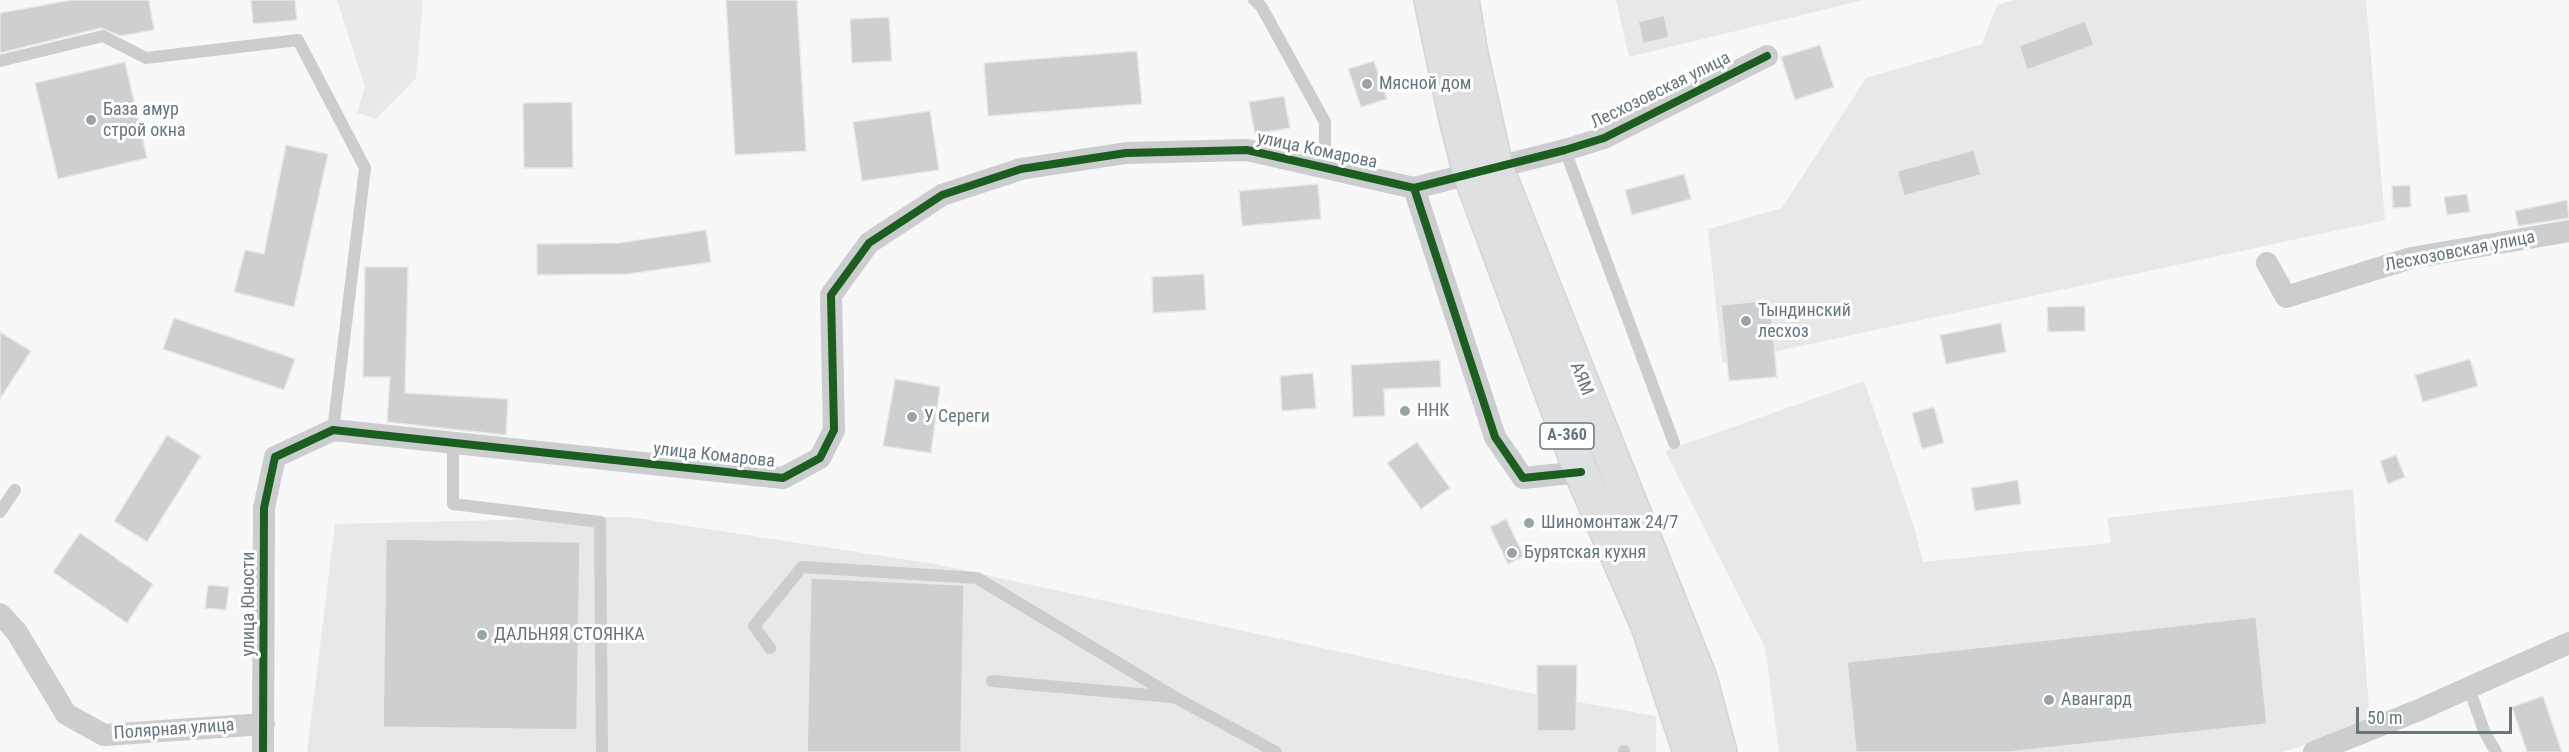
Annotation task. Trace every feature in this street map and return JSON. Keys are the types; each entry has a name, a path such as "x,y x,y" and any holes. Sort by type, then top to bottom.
{"highway":[{"name":"АЯМ","path":"1431,0 1455,116 1483,170 1700,678 1720,752"},
{"name":"АЯМ","path":"1462,0 1471,54 1483,170 1581,472 1648,626 1690,752"}],"street":[{"name":"Лесхозовская улица","path":"1414,188 1604,138 1767,56"},
{"name":"улица Комарова","path":"333,430 783,478 820,458 834,430 831,295 869,243 942,195 1021,169 1126,153 1247,150 1414,188"},
{"path":"1414,188 1495,437 1523,478 1581,472"},
{"name":"Лесхозовская улица","path":"2267,263 2286,297 2411,258 2569,231"},
{"name":"улица Юности","path":"263,752 264,508 276,457 333,430"},
{"name":"Полярная улица","path":"0,614 16,631 66,714 104,735 264,724"},
{"path":"2314,752 2469,688 2569,643"}],"lane":[{"path":"1254,0 1261,6 1325,122 1325,167"},
{"path":"0,61 103,36 146,57 298,40 365,168 333,430"},
{"path":"1565,150 1674,443"},
{"path":"453,443 453,504 600,522 602,752"},
{"path":"0,512 15,490"},
{"path":"770,648 754,626 802,567 977,578 1176,698 1276,752"},
{"path":"992,681 1176,698"},
{"path":"2469,688 2484,730 2496,752"}],"shaded area":[{"path":"337,0 423,0 416,78 376,119 357,113 365,87"},
{"path":"1616,0 1863,0 1629,57"},
{"path":"2013,0 2366,0 2385,220 1722,363 1708,229 1782,208 1866,78 1982,44 1997,5"},
{"path":"1864,381 1914,527 1923,562 2111,543 2107,518 2353,489 2370,723 2283,752 1779,752 1765,647 1665,451"},
{"path":"629,517 935,564 1539,695 1656,716 1656,752 307,752 335,524"}],"building":[{"path":"72,0 149,0 154,30 121,36 101,28 0,53 0,13"},
{"path":"251,0 295,0 297,20 253,24"},
{"path":"726,0 797,0 806,151 735,155"},
{"path":"1664,15 1669,37 1643,44 1638,22"},
{"path":"889,17 892,61 852,63 850,19"},
{"path":"2085,21 2094,45 2027,70 2019,46"},
{"path":"1820,45 1834,87 1795,100 1781,57"},
{"path":"1137,51 1142,104 988,116 984,63"},
{"name":"Мясной дом","path":"1374,61 1387,99 1361,107 1348,69"},
{"name":"База амур строй окна","path":"125,62 147,158 58,179 35,83"},
{"path":"1284,96 1290,128 1255,134 1249,102"},
{"path":"572,102 573,168 524,168 523,103"},
{"path":"930,111 939,170 862,181 853,122"},
{"path":"286,145 328,154 294,307 234,292 245,250 264,254"},
{"path":"1974,150 1981,175 1904,196 1897,171"},
{"path":"1684,174 1691,199 1632,215 1625,190"},
{"path":"1318,184 1321,219 1242,226 1239,191"},
{"path":"2410,185 2411,207 2393,208 2392,186"},
{"path":"2467,194 2470,212 2447,215 2444,197"},
{"path":"2567,200 2569,218 2518,226 2515,211"},
{"path":"706,230 711,262 628,274 537,275 537,244 619,243"},
{"path":"365,267 408,267 405,393 508,399 506,435 387,422 390,377 363,377"},
{"path":"1204,274 1206,310 1153,313 1152,277"},
{"path":"1770,300 1777,377 1729,381 1721,305"},
{"path":"2085,306 2085,331 2048,332 2047,307"},
{"path":"174,318 295,359 284,390 163,349"},
{"path":"2001,323 2006,352 1946,364 1940,335"},
{"path":"0,332 31,351 0,399"},
{"path":"2470,359 2478,386 2423,402 2415,375"},
{"path":"1440,360 1441,387 1384,389 1385,416 1353,417 1351,365"},
{"path":"1313,373 1316,408 1282,411 1280,376"},
{"name":"У Сереги","path":"895,379 940,387 931,453 883,446"},
{"path":"1934,407 1944,443 1922,449 1912,413"},
{"path":"167,435 201,456 147,542 114,521"},
{"path":"1417,442 1450,488 1421,509 1387,463"},
{"path":"2396,455 2405,477 2388,484 2380,461"},
{"path":"2018,480 2021,504 1975,511 1971,488"},
{"path":"1506,519 1524,556 1508,564 1490,527"},
{"path":"80,533 153,584 127,623 53,572"},
{"name":"ДАЛЬНЯЯ СТОЯНКА","path":"386,539 580,542 577,730 383,727"},
{"path":"811,578 964,585 961,752 807,752"},
{"path":"208,585 229,587 226,610 205,608"},
{"path":"2256,617 2267,724 2009,752 1856,752 1847,662"},
{"path":"1537,665 1577,665 1576,731 1537,731"},
{"path":"2543,696 2562,752 2527,752 2512,707"}],"cycle path":[{"path":"263,752 264,508 275,457 333,430 783,478 820,458 834,430 831,295 869,243 942,195 1021,169 1126,153 1247,150 1414,188 1604,138 1767,56"},
{"path":"1414,188 1495,437 1523,478 1581,472"}],"place":[{"name":"Мясной дом","path":"1367,84"},
{"name":"База амур строй окна","path":"91,120"},
{"name":"Тындинский лесхоз","path":"1746,321"},
{"name":"ННК","path":"1405,411"},
{"name":"У Сереги","path":"912,417"},
{"name":"Шиномонтаж 24/7","path":"1529,523"},
{"name":"Бурятская кухня","path":"1512,553"},
{"name":"ДАЛЬНЯЯ СТОЯНКА","path":"482,635"},
{"name":"Авангард","path":"2049,700"}]}
